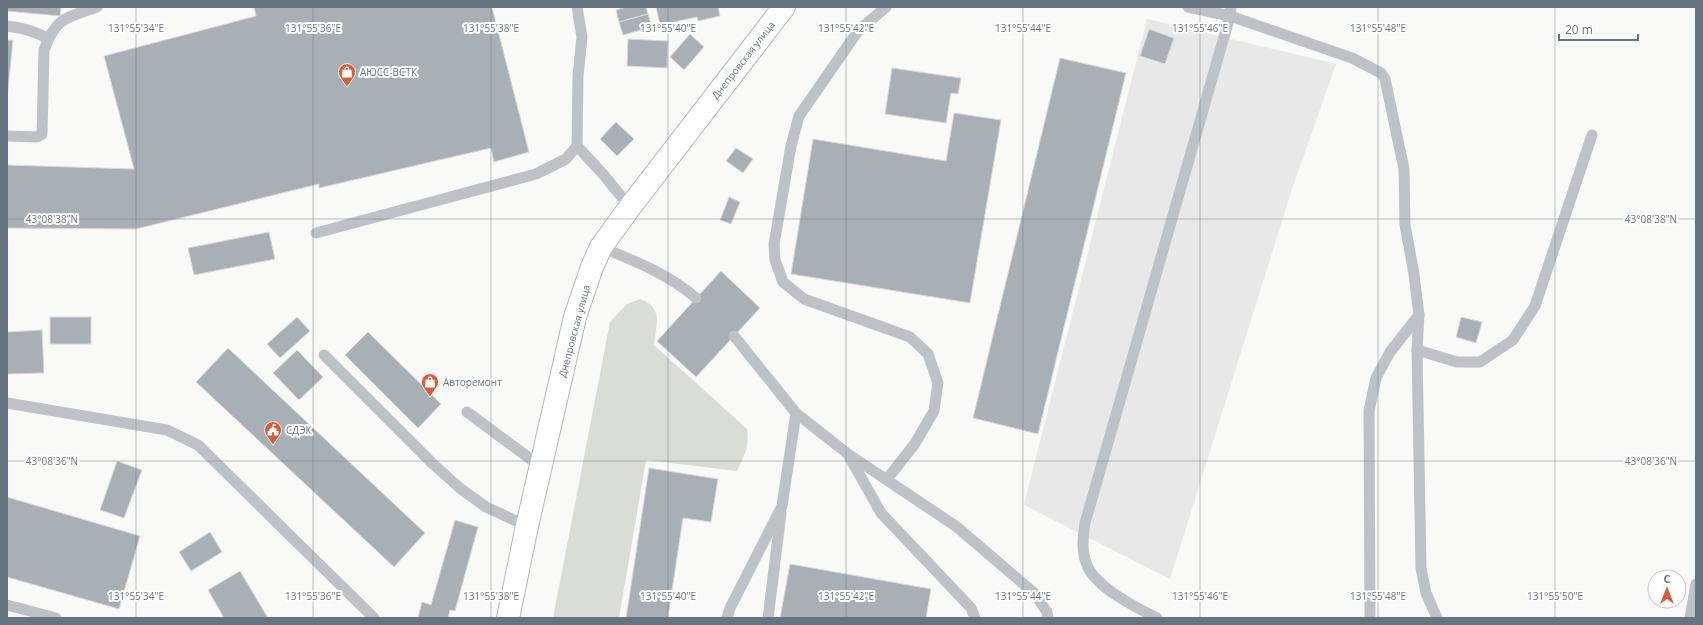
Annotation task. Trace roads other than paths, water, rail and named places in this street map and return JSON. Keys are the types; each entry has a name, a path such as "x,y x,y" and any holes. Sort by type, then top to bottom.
{"main road":[{"name":"Днепровская улица","path":"508,618 540,466 575,317 592,267 601,247 784,7"}],"lane":[{"path":"7,136 36,137 42,134 44,50 48,39 53,29 63,19 97,7"},
{"path":"316,233 536,174 566,158 576,146 578,76 582,37 577,7"},
{"path":"886,7 858,31 799,116 791,146 774,244 775,260 783,282 804,299 910,337 928,354 938,383 934,411 914,446 887,479"},
{"path":"1188,7 1230,12 1352,58 1381,74 1385,79 1404,169 1405,225 1414,274 1419,315 1417,350 1420,568 1426,593 1437,618"},
{"path":"1157,618 1136,607 1101,584 1087,566 1082,545 1085,523 1230,12"},
{"path":"7,26 40,33 48,39"},
{"path":"1417,350 1457,362 1480,362 1513,340 1534,306 1592,135"},
{"path":"576,146 602,173 630,207"},
{"path":"601,247 665,276 696,298"},
{"path":"1370,618 1369,411 1376,378 1390,352 1419,315"},
{"path":"734,336 796,413 848,454 887,479 963,532 1034,593 1047,612 1048,618"},
{"path":"324,355 461,489 486,507 527,526"},
{"path":"7,403 167,430 198,446 374,618"},
{"path":"467,412 540,466"},
{"path":"768,618 778,549 782,506 796,413"},
{"path":"848,454 881,513 971,608 976,618"},
{"path":"727,618 730,608 782,506"},
{"path":"1690,618 1696,584"},
{"path":"7,605 56,618"}],"place":[{"name":"АЮСС-ВСТК","path":"347,87"},
{"name":"Авторемонт","path":"430,397"},
{"name":"СДЭК","path":"273,445"}]}
